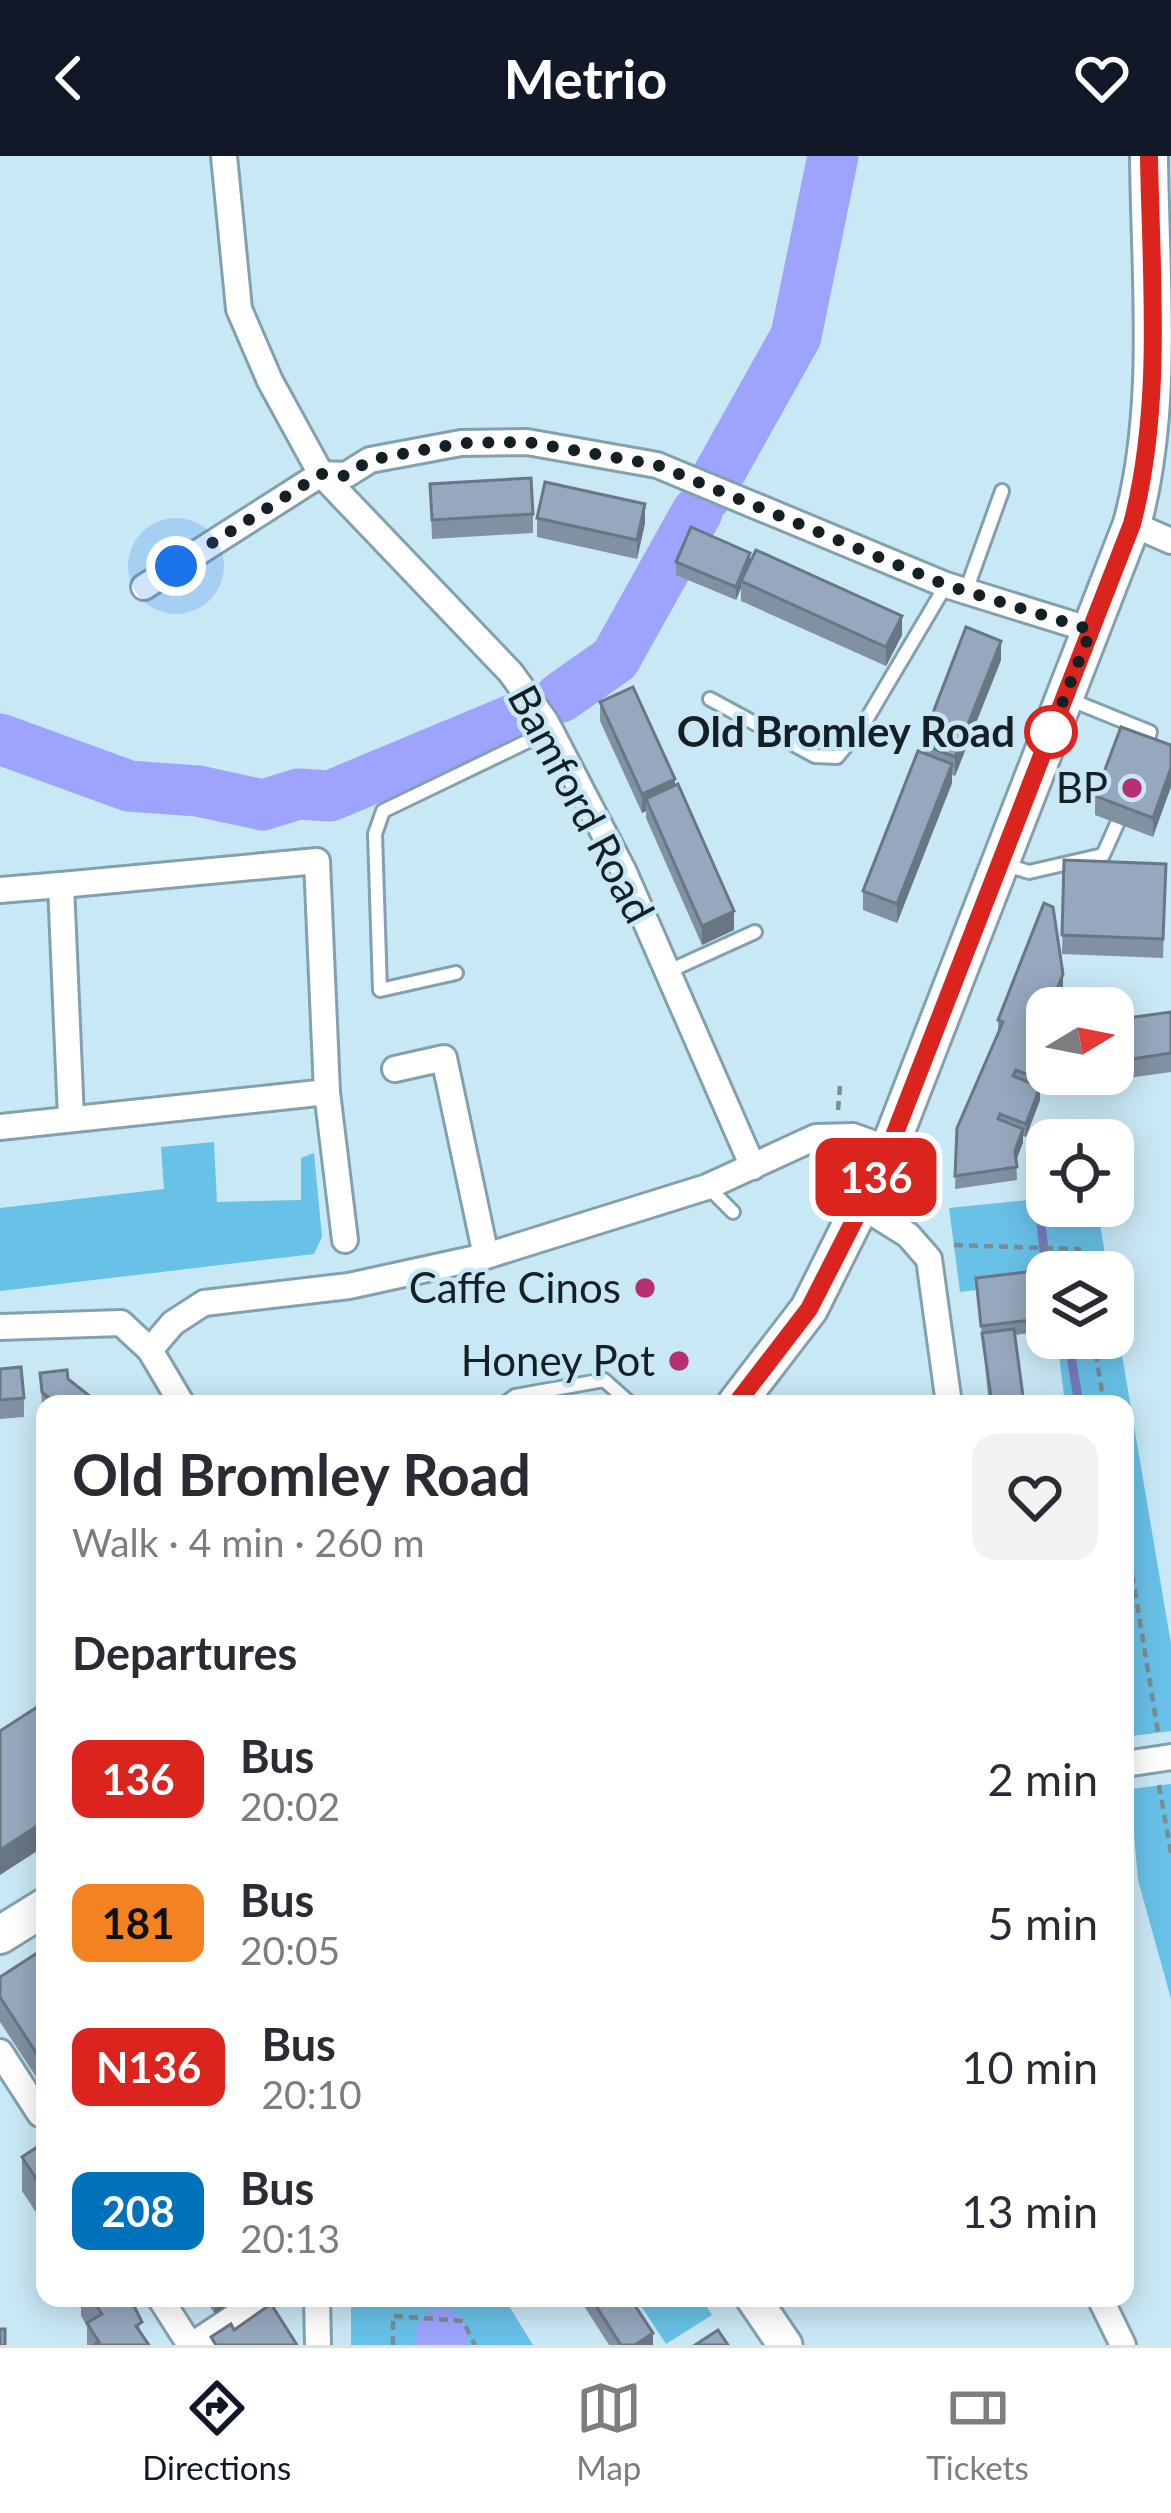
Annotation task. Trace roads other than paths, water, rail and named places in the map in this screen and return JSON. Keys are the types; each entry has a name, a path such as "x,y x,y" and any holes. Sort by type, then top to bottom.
{"main road":[{"path":"743,1395 809,1309 889,1149 1132,524 1148,465 1152,405 1149,156"},
{"path":"0,1935 36,1912"}],"street":[{"name":"Bamford Road","path":"224,156 239,309 270,381 321,474 511,673 549,726 624,872 753,1167"},
{"path":"144,587 321,474 346,476 370,460 461,443 527,442 657,465 956,589 1091,630"},
{"path":"1132,524 1171,541"},
{"path":"0,890 317,860 327,1092 345,1240"},
{"path":"61,885 71,1118"},
{"path":"394,1069 443,1058 486,1256"},
{"path":"0,1127 327,1092"},
{"path":"150,1350 172,1323 204,1303 349,1286 486,1256 707,1186 816,1137 853,1136 889,1149"},
{"path":"863,1207 908,1235 929,1259 948,1395"},
{"path":"0,1328 111,1319 131,1330 150,1350 177,1395"},
{"path":"1134,1763 1171,1757"},
{"path":"0,2051 36,2105"},
{"path":"166,2307 191,2345 249,2307"},
{"path":"317,2307 318,2345"},
{"path":"759,2307 785,2345"},
{"path":"1104,2307 1123,2345"}],"lane":[{"path":"710,699 815,756 836,757 862,727 956,589 1002,491"},
{"path":"1065,697 1150,732 1144,754"},
{"path":"456,973 380,990 375,834 383,811 549,726"},
{"path":"999,862 1029,872 1103,855 1117,824"},
{"path":"667,972 755,932"},
{"path":"707,1186 733,1212"},
{"path":"521,1395 604,1380 621,1395"}],"waterway":[{"path":"707,495 796,336 833,156"},
{"path":"561,697 615,659 697,512"},
{"path":"0,739 129,786 198,791 263,805 298,794 330,796 541,708"},
{"path":"1041,1227 1044,1251"},
{"path":"1072,1359 1078,1395"},
{"path":"441,2345 442,2334"}],"place":[{"name":"Old Bromley Road","path":"1051,732"},
{"name":"BP","path":"1132,788"},
{"name":"Caffe Cinos","path":"645,1288"},
{"name":"Honey Pot","path":"679,1361"}]}
